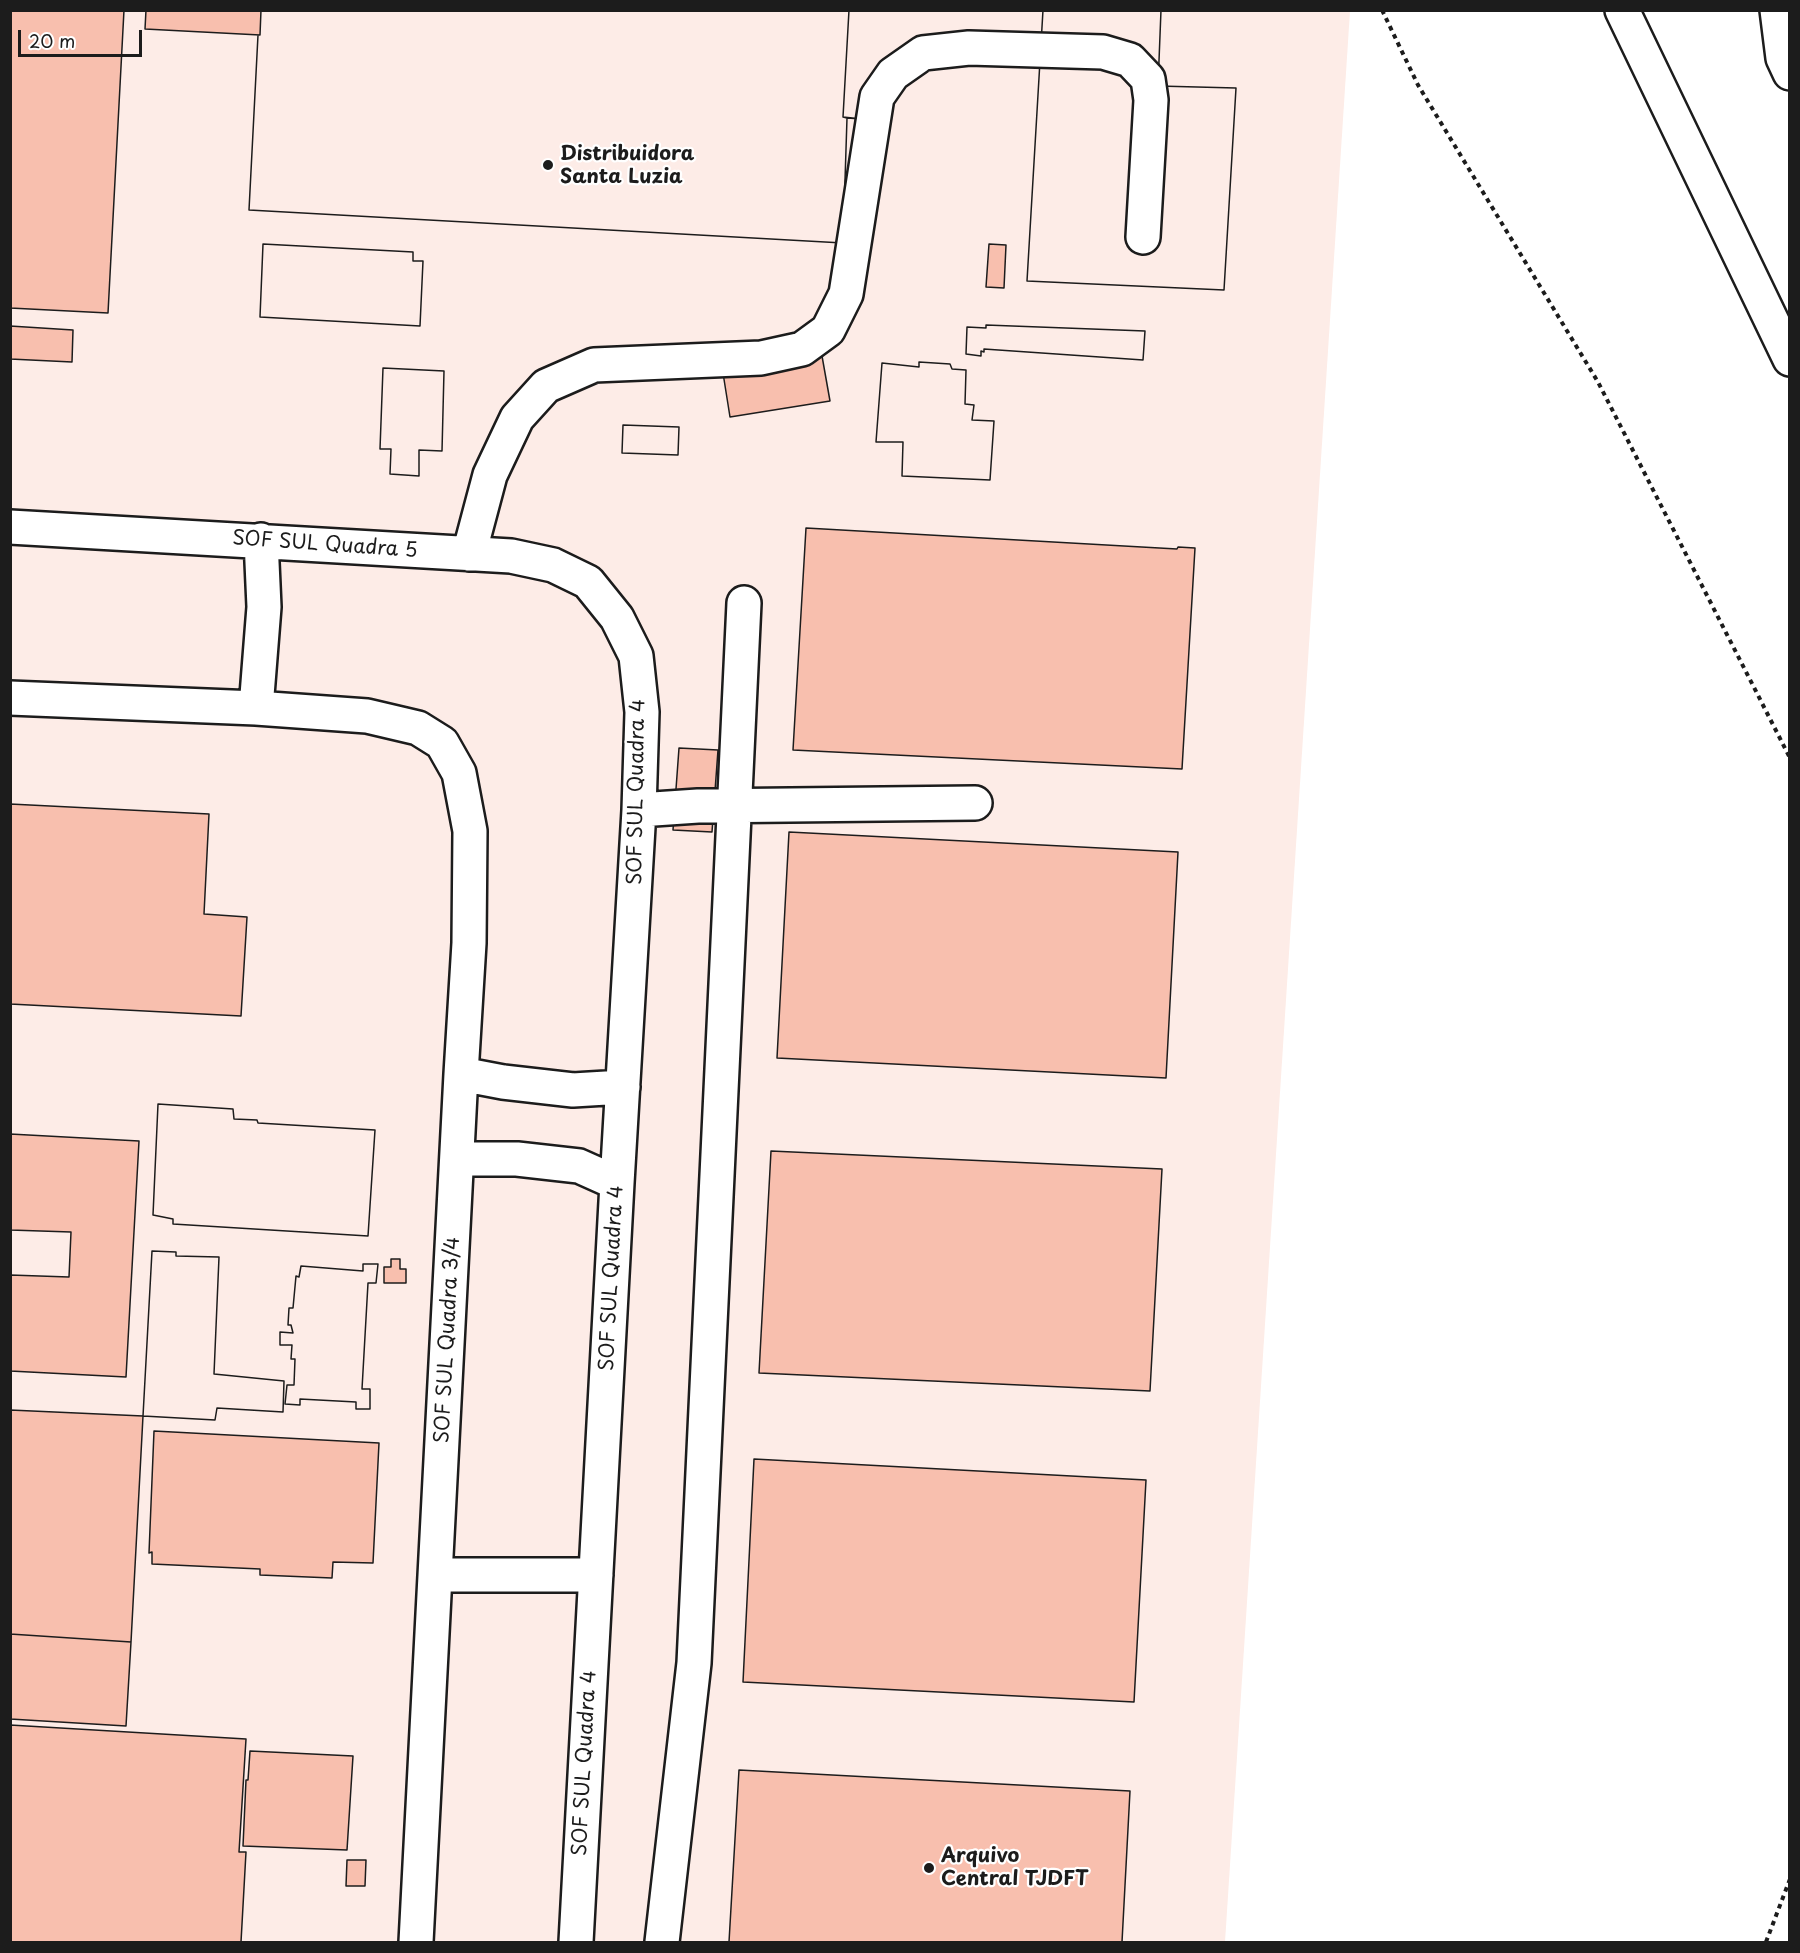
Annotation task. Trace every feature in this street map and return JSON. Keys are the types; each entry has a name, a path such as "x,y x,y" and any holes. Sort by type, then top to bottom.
{"main road":[{"path":"1622,10 1790,359"},
{"path":"1777,10 1783,57 1790,73"},
{"path":"469,554 490,475 517,418 546,386 594,365 761,358 802,349 828,330 846,294 878,98 893,74 923,52 969,48 1103,52 1130,60 1148,78 1151,100 1143,237"},
{"name":"SOF SUL Quadra 5","path":"10,527 511,556 553,565 588,582 617,618"},
{"path":"10,698 256,708 264,607 261,540"},
{"path":"662,1942 694,1663 744,603"},
{"name":"SOF SUL Quadra 4","path":"576,1942 639,810 642,712 636,656 617,618"},
{"name":"SOF SUL Quadra 3/4","path":"256,708 367,716 418,728 442,743 459,773 470,831 469,943 416,1942"},
{"path":"639,810 733,806 975,803"},
{"path":"461,1074 503,1082 573,1090 623,1087"},
{"path":"457,1159 516,1159 579,1166 617,1182"},
{"path":"435,1575 596,1575"}],"path":[{"path":"1382,10 1418,85 1598,382 1790,758"},
{"path":"1766,1942 1790,1879"}],"shaded area":[{"path":"11,11 1350,11 1225,1942 11,1942"}],"building":[{"path":"10,10 124,10 108,313 10,308"},
{"path":"146,10 261,10 260,35 145,29"},
{"name":"Distribuidora Santa Luzia","path":"261,10 849,10 843,117 862,119 847,118 843,243 249,210"},
{"name":"Distribuidora Santa Luzia","path":"261,10 849,10 843,117 847,118 843,243 249,210"},
{"path":"1043,10 1161,10 1158,86 1236,88 1224,290 1027,281"},
{"path":"1043,10 1161,10 1158,86 1236,88 1224,290 1027,281"},
{"path":"263,244 413,252 413,261 423,261 420,326 260,317"},
{"path":"263,244 413,252 413,261 423,261 420,326 260,317"},
{"path":"989,244 1006,245 1004,288 986,287"},
{"path":"986,325 1145,331 1143,360 984,349 984,352 981,351 981,356 966,354 967,327 986,328"},
{"path":"986,325 1145,331 1143,360 984,349 984,352 981,351 981,356 966,354 967,327 986,328"},
{"path":"10,326 73,330 72,362 10,359"},
{"path":"822,356 830,401 730,417 723,373"},
{"path":"919,362 950,364 952,369 966,370 965,404 974,405 972,420 994,421 990,480 902,476 903,442 876,442 882,363 919,367"},
{"path":"919,362 950,364 952,369 966,370 965,404 974,405 972,420 994,421 990,480 902,476 903,442 876,442 882,363 919,367"},
{"path":"383,368 444,371 442,451 419,450 419,476 390,474 391,449 380,449"},
{"path":"383,368 444,371 442,451 419,450 419,476 390,474 391,449 380,449"},
{"path":"623,425 679,427 678,455 622,453"},
{"path":"623,425 679,427 678,455 622,453"},
{"path":"806,528 1177,549 1178,547 1195,548 1182,769 793,750"},
{"path":"679,748 718,750 712,832 673,830"},
{"path":"10,804 209,814 204,914 247,917 241,1016 10,1004"},
{"path":"789,832 1178,852 1166,1078 777,1058"},
{"path":"158,1104 233,1109 234,1119 257,1120 258,1123 375,1130 368,1236 173,1224 173,1219 153,1215"},
{"path":"158,1104 233,1109 234,1119 257,1120 258,1123 375,1130 368,1236 173,1224 173,1219 153,1215"},
{"path":"10,1134 139,1141 126,1377 10,1371 10,1275 69,1277 71,1232 10,1230"},
{"path":"771,1151 1162,1169 1150,1391 759,1373"},
{"path":"152,1251 176,1252 176,1256 219,1257 214,1374 284,1381 283,1412 217,1408 215,1420 143,1416"},
{"path":"152,1251 176,1252 176,1256 219,1257 214,1374 284,1381 283,1412 217,1408 215,1420 143,1416"},
{"path":"391,1259 400,1259 400,1269 406,1269 406,1283 384,1283 384,1267 391,1267"},
{"path":"363,1264 378,1264 376,1283 368,1283 362,1389 370,1389 370,1409 356,1409 356,1402 300,1399 300,1405 285,1404 287,1385 294,1385 295,1359 291,1359 292,1345 280,1345 280,1332 293,1333 291,1325 288,1325 289,1308 293,1308 296,1276 299,1277 301,1266 363,1271"},
{"path":"363,1264 378,1264 376,1283 368,1283 362,1389 370,1389 370,1409 356,1409 356,1402 300,1399 300,1405 285,1404 287,1385 294,1385 295,1359 291,1359 292,1345 280,1345 280,1332 293,1333 291,1325 288,1325 289,1308 293,1308 296,1276 299,1277 301,1266 363,1271"},
{"path":"10,1410 143,1416 131,1642 10,1634"},
{"path":"154,1431 379,1443 373,1563 333,1562 332,1578 260,1575 260,1569 152,1564 152,1552 149,1553"},
{"path":"754,1459 1146,1480 1134,1702 743,1682"},
{"path":"10,1634 131,1642 126,1726 10,1719"},
{"path":"10,1725 246,1739 239,1852 246,1852 241,1942 10,1942"},
{"path":"250,1751 353,1756 347,1850 243,1846 246,1780 248,1780"},
{"name":"Arquivo Central TJDFT","path":"739,1770 1130,1791 1122,1942 729,1942"},
{"path":"347,1860 366,1860 365,1886 346,1886"}],"place":[{"name":"Distribuidora Santa Luzia","path":"548,165"},
{"name":"Arquivo Central TJDFT","path":"929,1868"}]}
